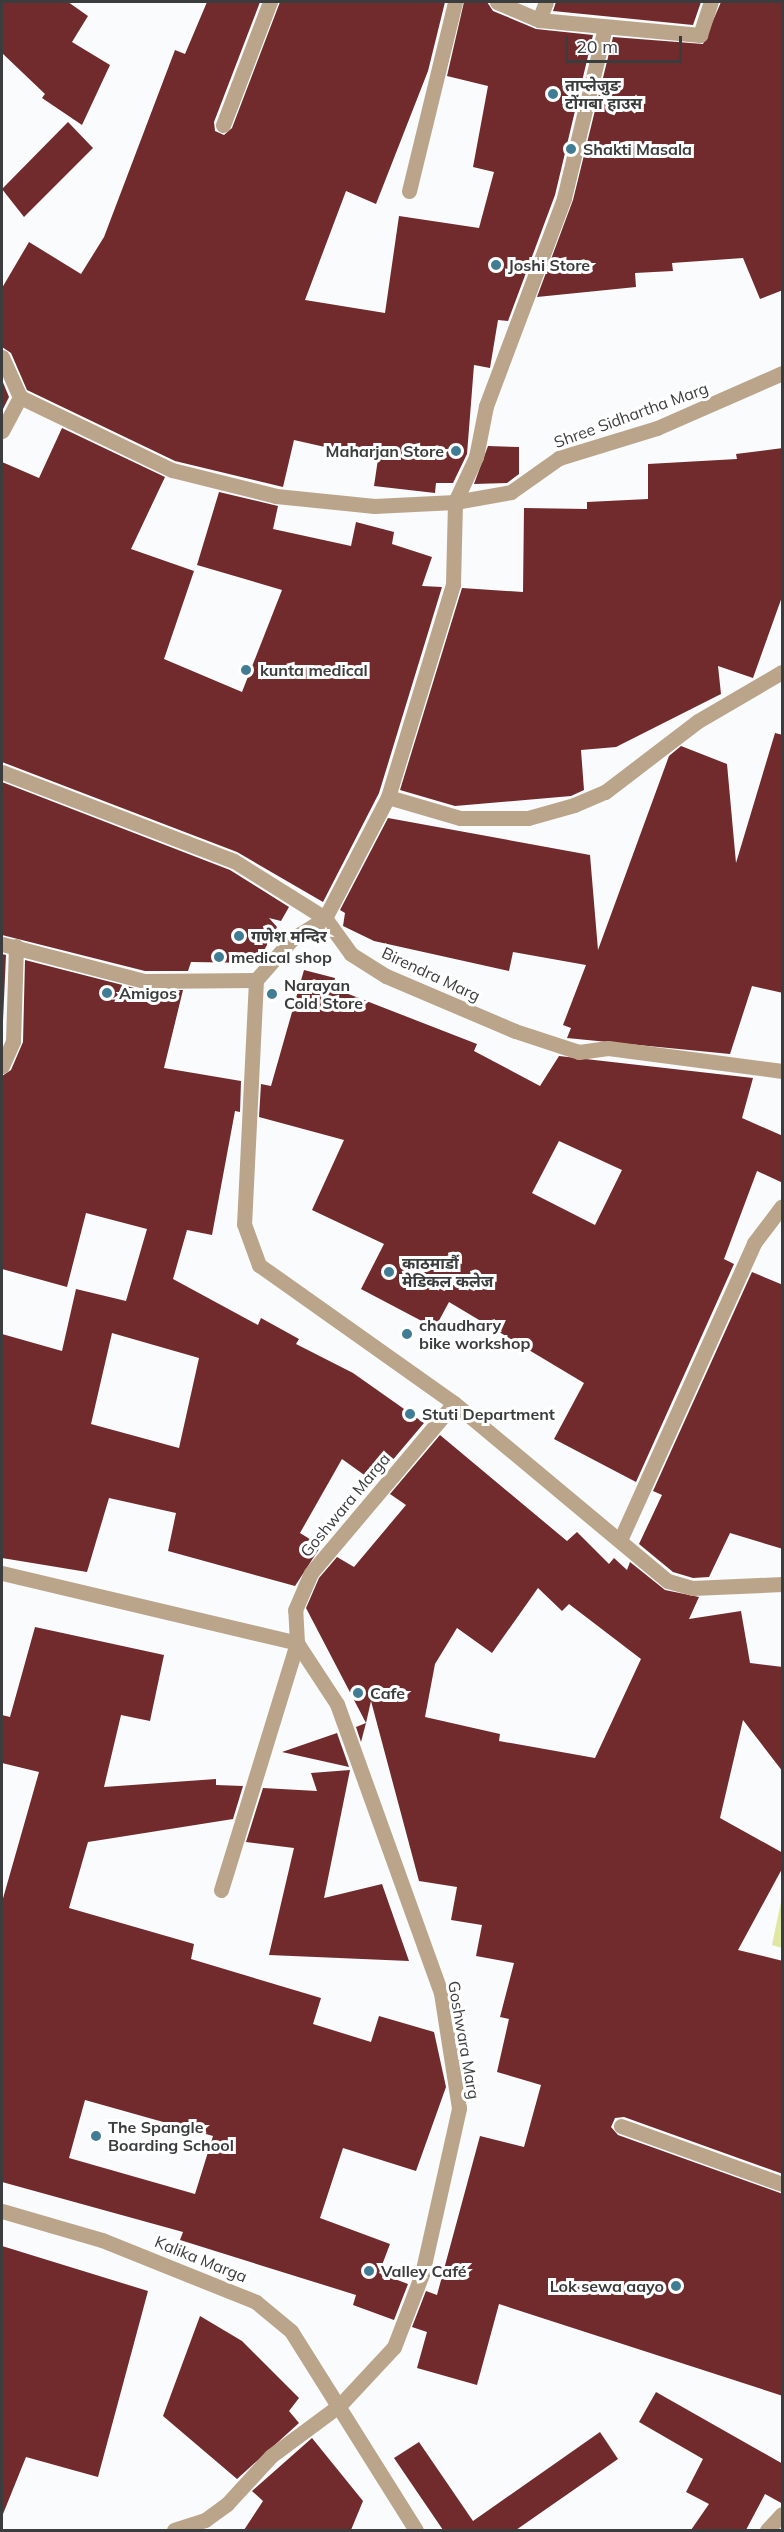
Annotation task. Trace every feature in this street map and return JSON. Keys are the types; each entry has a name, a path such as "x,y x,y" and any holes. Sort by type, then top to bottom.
{"street":[{"path":"223,125 270,2"},
{"path":"409,191 455,2"},
{"path":"497,2 539,20 700,35 711,2"},
{"path":"539,20 546,2"},
{"path":"605,27 564,198 486,406 476,457 455,502 453,584 438,650 388,797 325,918 292,939 256,980 244,1224 259,1264 454,1404 621,1538 668,1581 692,1588 783,1584"},
{"path":"2,357 20,397 2,431"},
{"name":"Shree Sidhartha Marg","path":"20,397 83,432 172,470 276,496 374,506 455,502 511,492 559,458 657,428 783,373"},
{"path":"388,797 460,818 528,818 574,805 605,792 698,721 783,672"},
{"name":"Birendra Marg","path":"2,772 234,861 325,918 351,954 386,976 515,1031 579,1052 608,1048 783,1071"},
{"path":"2,1066 13,1041 9,945 144,981 256,980"},
{"path":"621,1538 754,1243 783,1206"},
{"name":"Goshwara Marga","path":"297,1643 295,1611 311,1573 454,1404"},
{"path":"2,1572 297,1643 221,1890"},
{"name":"Goshwara Marg","path":"174,2530 205,2520 227,2504 271,2456 340,2405 394,2347 410,2308 459,2108 441,1993 337,1704 297,1643"},
{"path":"621,2126 783,2184"},
{"name":"Kalika Marga","path":"2,2211 102,2240 256,2301 291,2331 340,2405 416,2530"},
{"path":"767,2530 783,2514"}],"green space":[{"path":"782,1897 782,1948 772,1945"}],"building":[{"path":"2,2 68,2 88,16 72,42 110,65 82,125 42,98 45,94 2,53"},
{"path":"207,2 260,2 214,122 215,131 224,135 232,128 280,2 445,2 428,71 376,204 346,191 305,300 385,313 399,216 479,228 494,172 473,167 488,86 447,76 464,2 487,2 493,11 536,29 593,35 555,195 508,321 498,320 490,368 474,365 467,454 453,483 436,483 435,493 374,486 378,459 294,440 283,487 175,461 27,390 11,353 2,347 2,288 29,242 81,274 104,237 175,50 185,54"},
{"path":"556,2 701,2 693,25 553,11"},
{"path":"721,2 783,2 783,290 760,299 743,258 672,263 673,271 635,273 636,287 537,297 573,200 613,37 703,44"},
{"path":"68,122 93,148 24,217 2,189"},
{"path":"2,380 9,397 2,411"},
{"path":"62,428 165,477 131,549 194,571 164,659 242,692 282,590 197,565 219,492 278,506 273,529 351,546 356,522 394,532 392,544 432,557 422,586 442,587 379,793 323,902 237,852 2,762 2,462 39,478"},
{"path":"488,446 519,447 519,474 507,483 474,484"},
{"path":"783,448 783,594 753,678 718,666 721,694 616,747 581,750 584,790 571,796 455,806 400,790 462,588 523,592 524,508 587,509 587,502 648,499 648,464 737,459 736,454"},
{"path":"775,733 783,735 783,993 752,986 730,1054 567,1038 571,1028 563,1025 586,965 513,952 509,971 374,941 343,926 345,913 340,910 388,818 590,855 598,950 669,756 681,746 727,764 736,863"},
{"path":"2,782 230,870 289,907 281,921 269,918 277,927 257,963 191,962 188,971 145,971 2,935"},
{"path":"2,954 6,955 2,1043"},
{"path":"25,960 142,990 183,990 164,1068 241,1081 240,1112 235,1111 212,1235 187,1230 173,1279 258,1325 261,1318 299,1339 296,1344 353,1373 424,1423 374,1482 342,1459 300,1533 321,1546 295,1586 168,1551 176,1513 109,1498 87,1572 2,1558 2,1334 62,1351 76,1289 126,1301 147,1229 86,1213 67,1287 2,1269 2,1076 11,1070 23,1042","holes":["112,1333 199,1358 179,1448 91,1424"]},
{"path":"304,970 335,978 333,988 477,1044 474,1051 540,1086 559,1056 753,1078 742,1118 783,1136 783,1183 757,1171 724,1259 734,1264 636,1482 554,1439 584,1383 449,1302 435,1328 361,1289 384,1244 312,1210 344,1140 259,1117 261,1084 271,1086","holes":["559,1141 622,1170 595,1225 532,1193"]},
{"path":"752,1272 783,1285 783,1549 730,1533 709,1577 693,1578 673,1572 639,1544 662,1495 653,1491"},
{"path":"440,1435 567,1541 577,1532 609,1564 614,1558 627,1570 630,1562 665,1590 699,1597 689,1619 741,1611 750,1663 783,1667 783,1772 743,1720 720,1818 783,1853 783,1867 738,1950 783,1961 783,2174 624,2117 615,2118 611,2127 618,2135 783,2194 783,2396 499,2304 477,2385 417,2368 427,2332 412,2327 426,2291 437,2295 480,2136 524,2147 541,2085 497,2072 509,2019 500,2017 514,1963 476,1956 482,1925 451,1920 457,1887 419,1881 371,1701 366,1723 306,1608 319,1578 337,1557 354,1567 406,1505 390,1494","holes":["538,1588 562,1611 569,1604 641,1659 595,1758 499,1741 500,1734 425,1717 435,1664 457,1628 492,1653"]},
{"path":"35,1627 164,1655 150,1721 121,1715 104,1787 216,1779 216,1785 243,1786 233,1819 88,1842 69,1908 194,1944 191,1959 321,1998 313,2024 371,2042 379,2016 434,2032 446,2087 416,2171 343,2148 320,2218 390,2244 379,2273 408,2284 394,2320 353,2305 356,2295 180,2240 183,2232 2,2182 2,1902 39,1772 2,1763 2,1715 10,1717","holes":["85,2100 213,2136 195,2194 69,2158"]},
{"path":"366,1723 361,1742 356,1727"},
{"path":"337,1733 349,1767 282,1752"},
{"path":"350,1770 324,1898 382,1884 409,1961 269,1955 294,1848 246,1842 263,1788 317,1791 311,1773"},
{"path":"2,2246 148,2291 98,2477 26,2457 3,2514"},
{"path":"200,2316 242,2341 299,2398 289,2411 299,2423 237,2479 163,2416"},
{"path":"656,2392 783,2464 783,2504 765,2494 746,2530 691,2530 709,2504 686,2492 703,2459 639,2422"},
{"path":"600,2432 618,2459 516,2530 443,2530 394,2458 419,2442 473,2521"},
{"path":"312,2438 363,2501 351,2530 244,2530 263,2501 252,2491"}],"place":[{"name":"ताप्लेजुङ टोंगबा हाउस","path":"553,94"},
{"name":"Shakti Masala","path":"571,149"},
{"name":"Joshi Store","path":"496,265"},
{"name":"Maharjan Store","path":"456,451"},
{"name":"kunta medical","path":"246,670"},
{"name":"गणेश मन्दिर","path":"239,936"},
{"name":"medical shop","path":"219,957"},
{"name":"Amigos","path":"107,993"},
{"name":"Narayan Cold Store","path":"272,994"},
{"name":"काठमाडौं मेडिकल कलेज","path":"389,1272"},
{"name":"chaudhary bike workshop","path":"407,1334"},
{"name":"Stuti Department","path":"410,1414"},
{"name":"Cafe","path":"358,1693"},
{"name":"The Spangle Boarding School","path":"96,2136"},
{"name":"Valley Café","path":"369,2271"},
{"name":"Lok sewa aayo","path":"676,2286"}]}
